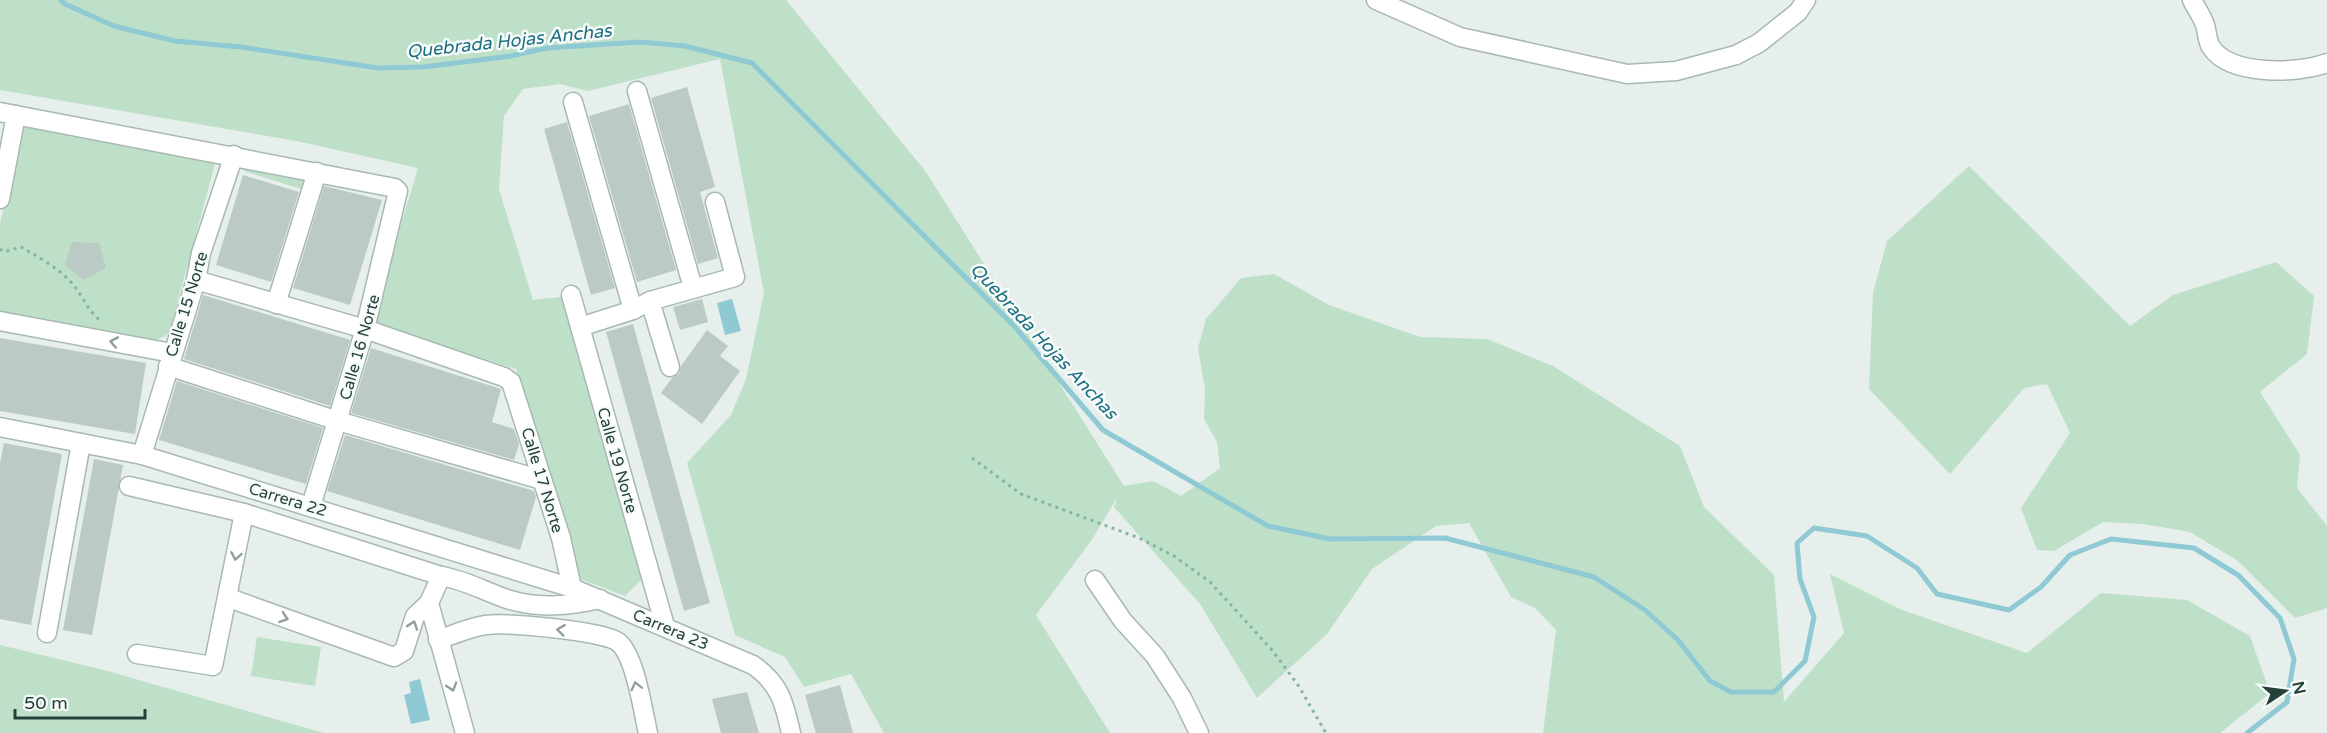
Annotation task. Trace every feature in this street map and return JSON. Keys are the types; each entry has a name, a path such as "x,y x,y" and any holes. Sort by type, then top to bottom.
{"street":[{"path":"1376,0 1460,37 1627,75 1676,71 1736,55 1759,44 1798,12 1806,0"},
{"path":"2192,0 2205,23 2210,46 2228,64 2274,70 2312,69 2327,63"},
{"path":"637,91 693,288"},
{"path":"573,102 633,310"},
{"path":"0,199 8,113 317,172 276,304"},
{"name":"Calle 15 Norte","path":"142,454 196,280 201,253 234,155"},
{"name":"Calle 16 Norte","path":"311,506 365,330 400,195 395,188 317,172"},
{"path":"580,327 633,310 650,301 735,277 715,202"},
{"path":"196,280 365,330"},
{"name":"Calle 19 Norte","path":"571,294 665,626"},
{"path":"650,301 670,367"},
{"path":"0,321 170,359 338,421 542,480"},
{"name":"Calle 17 Norte","path":"365,330 504,377 515,390 561,538 572,588"},
{"name":"Carrera 22","path":"0,427 142,454 572,588"},
{"path":"47,633 81,442"},
{"path":"129,486 244,513 441,576 462,580 508,599 545,606 570,606 600,599"},
{"path":"137,654 213,666 229,598 244,513"},
{"path":"229,598 394,657 404,651 415,616 429,603 441,576"},
{"path":"1095,580 1123,621 1155,656 1182,698 1199,733"},
{"name":"Carrera 23","path":"572,588 753,665 768,676 778,688 792,733"},
{"path":"429,603 465,733"},
{"path":"438,640 484,625 506,623 603,636 618,642 628,655 648,733"}],"path":[{"path":"0,249 4,252 21,248 70,280 88,309 108,325"},
{"path":"972,458 1021,494 1139,538 1174,556 1210,582 1272,650 1298,685 1326,733"}],"green space":[{"path":"0,0 786,0 926,172 1124,486 1153,481 1181,496 1220,468 1217,442 1204,419 1205,389 1198,348 1206,319 1241,278 1274,274 1329,305 1420,337 1487,339 1553,366 1680,446 1704,507 1774,575 1784,702 1844,633 1830,574 1902,610 2027,653 2101,593 2187,600 2250,636 2270,693 2220,733 1543,733 1556,630 1535,608 1511,597 1469,523 1436,526 1372,569 1327,634 1257,698 1200,604 1114,507 1118,496 1091,541 1036,615 1110,733 884,733 851,674 804,687 785,657 735,635 687,463 731,415 746,379 764,293 720,59 588,91 560,84 523,89 504,116 499,189 533,300 561,297 643,578 625,596 580,579 516,369 376,325 373,317 418,168 296,141 0,90"},
{"path":"25,112 210,142 215,164 169,334 154,341 0,313 0,224"},
{"path":"248,151 309,164 304,190 244,171"},
{"path":"1969,166 2130,326 2173,295 2276,262 2314,296 2307,354 2260,392 2300,455 2297,488 2327,526 2327,608 2295,618 2238,561 2190,532 2143,524 2103,522 2054,551 2037,550 2021,508 2070,433 2047,384 2024,388 1950,474 1869,389 1873,293 1887,241"},
{"path":"257,637 321,647 315,686 251,676"},
{"path":"0,645 104,670 324,733 0,733"}],"water":[{"path":"732,299 741,331 725,335 717,303"},
{"path":"420,679 430,720 411,724 404,695 411,693 409,682"}],"building":[{"path":"687,87 715,187 700,192 718,258 698,264 651,98"},
{"path":"629,104 676,270 637,282 589,116"},
{"path":"567,122 615,288 591,295 544,129"},
{"path":"243,175 299,192 271,282 216,265"},
{"path":"324,186 382,200 350,305 293,288"},
{"path":"72,242 99,243 106,268 83,280 65,265"},
{"path":"203,295 350,340 330,406 184,359"},
{"path":"702,299 708,322 680,330 673,307"},
{"path":"633,324 710,603 684,611 606,332"},
{"path":"707,330 728,346 720,356 740,371 702,424 661,393 672,378 679,374 681,366"},
{"path":"0,338 146,363 135,434 0,411"},
{"path":"371,348 501,389 492,422 514,429 519,444 514,460 351,413"},
{"path":"177,381 323,428 306,484 159,440"},
{"path":"345,435 534,491 536,497 520,550 327,491"},
{"path":"4,443 62,454 31,625 0,619 0,463"},
{"path":"94,459 123,465 92,635 63,630"},
{"path":"840,685 853,733 816,733 805,695"},
{"path":"747,692 759,733 721,733 712,699"}],"waterway":[{"name":"Quebrada Hojas Anchas","path":"61,0 65,4 114,26 175,41 241,47 378,68 423,67 511,56 547,48 640,42 685,46 752,63 1014,326 1103,430 1268,526 1330,539 1445,538 1594,577 1645,610 1678,640 1710,681 1731,692 1774,692 1805,661 1814,617 1800,579 1797,543 1814,528 1867,536 1917,568 1937,594 2009,610 2041,587 2070,555 2111,539 2194,548 2238,575 2280,618 2294,659 2287,702 2247,733"}]}
